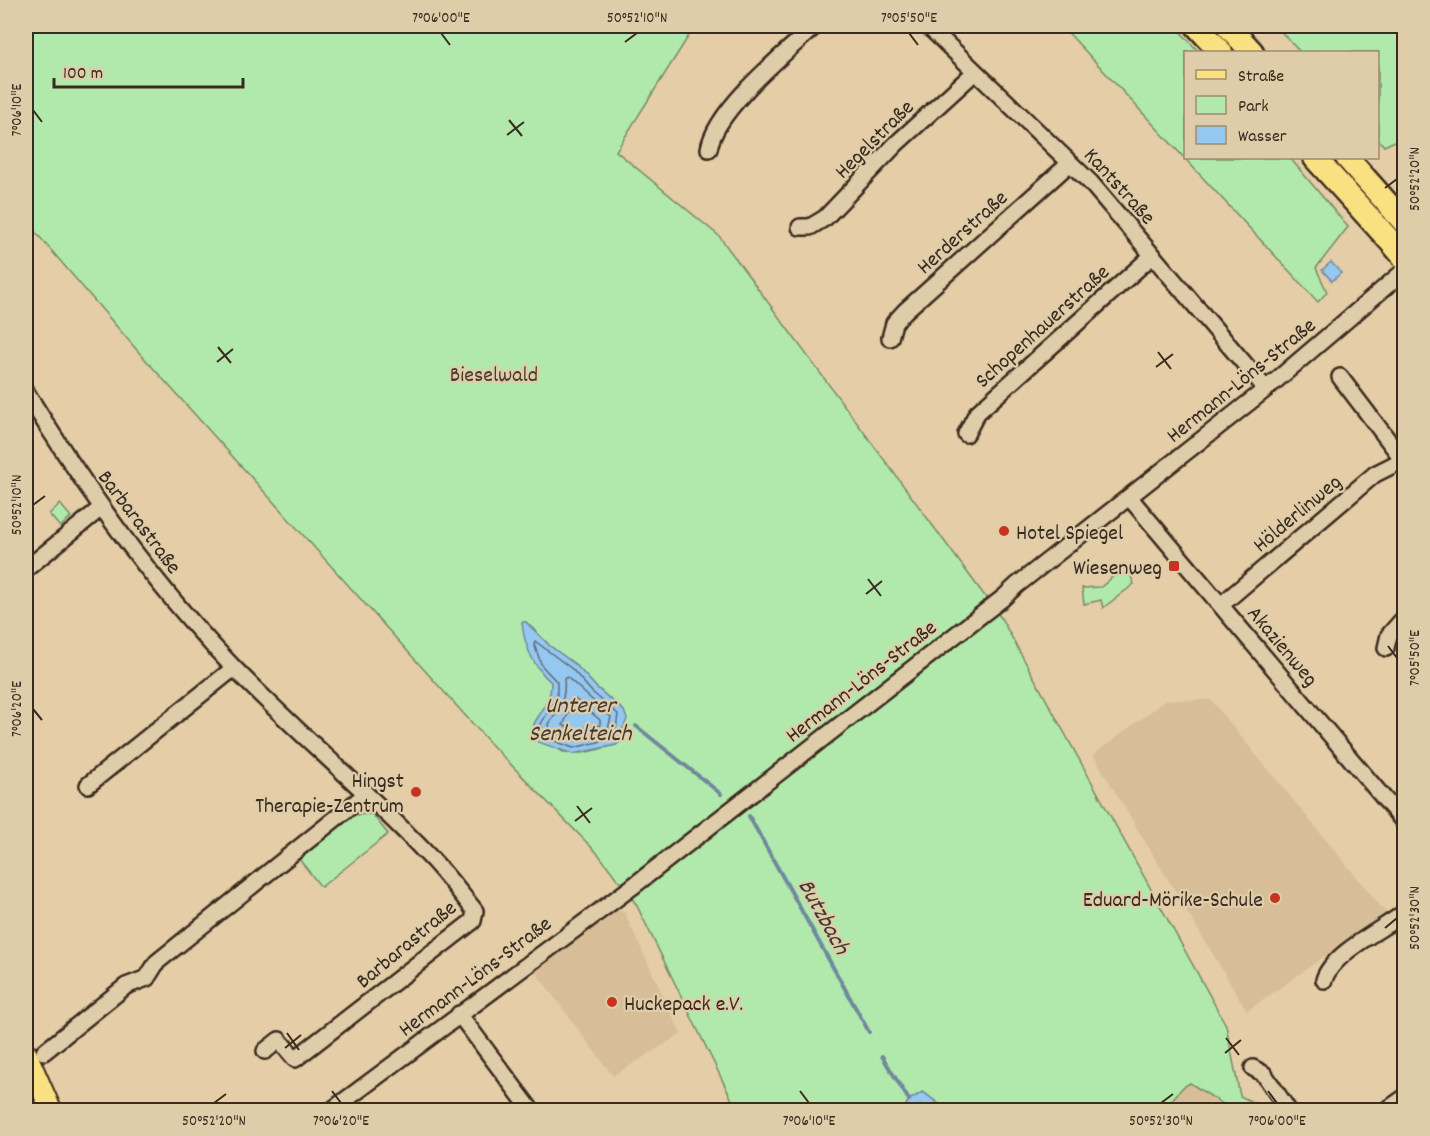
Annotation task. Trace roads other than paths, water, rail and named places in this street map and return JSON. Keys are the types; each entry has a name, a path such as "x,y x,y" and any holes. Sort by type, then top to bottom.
{"highway":[{"path":"1197,26 1220,51"},
{"path":"1228,26 1251,51"},
{"path":"1317,159 1398,250"},
{"path":"1348,159 1404,222"}],"main road":[{"path":"35,1053 51,1110"}],"street":[{"path":"709,149 714,129 732,107 815,26"},
{"name":"Kantstraße","path":"928,26 1098,190 1266,388"},
{"name":"Hegelstraße","path":"800,227 810,226 825,218 897,144 975,72"},
{"name":"Herderstraße","path":"890,338 894,323 905,311 1070,163"},
{"name":"Schopenhauerstraße","path":"966,434 977,413 1153,255"},
{"name":"Hermann-Löns-Straße","path":"332,1110 632,887 1129,498 1266,388 1404,271"},
{"name":"Hölderlinweg","path":"1221,605 1375,474 1404,461 1340,377"},
{"name":"Barbarastraße","path":"26,392 101,508 154,578 234,668 433,860 475,910 473,921 295,1059 279,1040 265,1051"},
{"name":"Akazienweg","path":"1129,498 1403,819"},
{"path":"26,569 101,508"},
{"path":"1386,648 1389,634 1404,618"},
{"path":"88,784 234,668"},
{"path":"35,1053 126,986 147,978 156,962 366,794"},
{"path":"1324,980 1327,970 1337,960 1404,913"},
{"path":"459,1014 488,1054 499,1064 531,1110"},
{"path":"1253,1068 1264,1074 1288,1110"},
{"path":"1387,1110 1404,1098"}],"water":[{"path":"1331,262 1341,273 1332,281 1322,270"},
{"name":"Unterer Senkelteich","path":"522,622 526,622 550,646 576,665 596,687 624,711 627,719 622,731 623,740 616,745 573,754 538,742 534,724 548,699 551,682 531,655"},
{"path":"923,1092 947,1110 903,1110 909,1100"}],"waterway":[{"name":"Butzbach","path":"636,726 721,794"},
{"name":"Butzbach","path":"749,816 869,1032"},
{"name":"Butzbach","path":"882,1056 909,1100"}],"place":[{"name":"Hotel Spiegel","path":"1004,531"},
{"name":"Wiesenweg","path":"1174,566"},
{"name":"Hingst Therapie-Zentrum","path":"416,792"},
{"name":"Eduard-Mörike-Schule","path":"1275,898"},
{"name":"Huckepack e.V.","path":"612,1002"}],"park label":[{"name":"Bieselwald","path":"494,373"}]}
